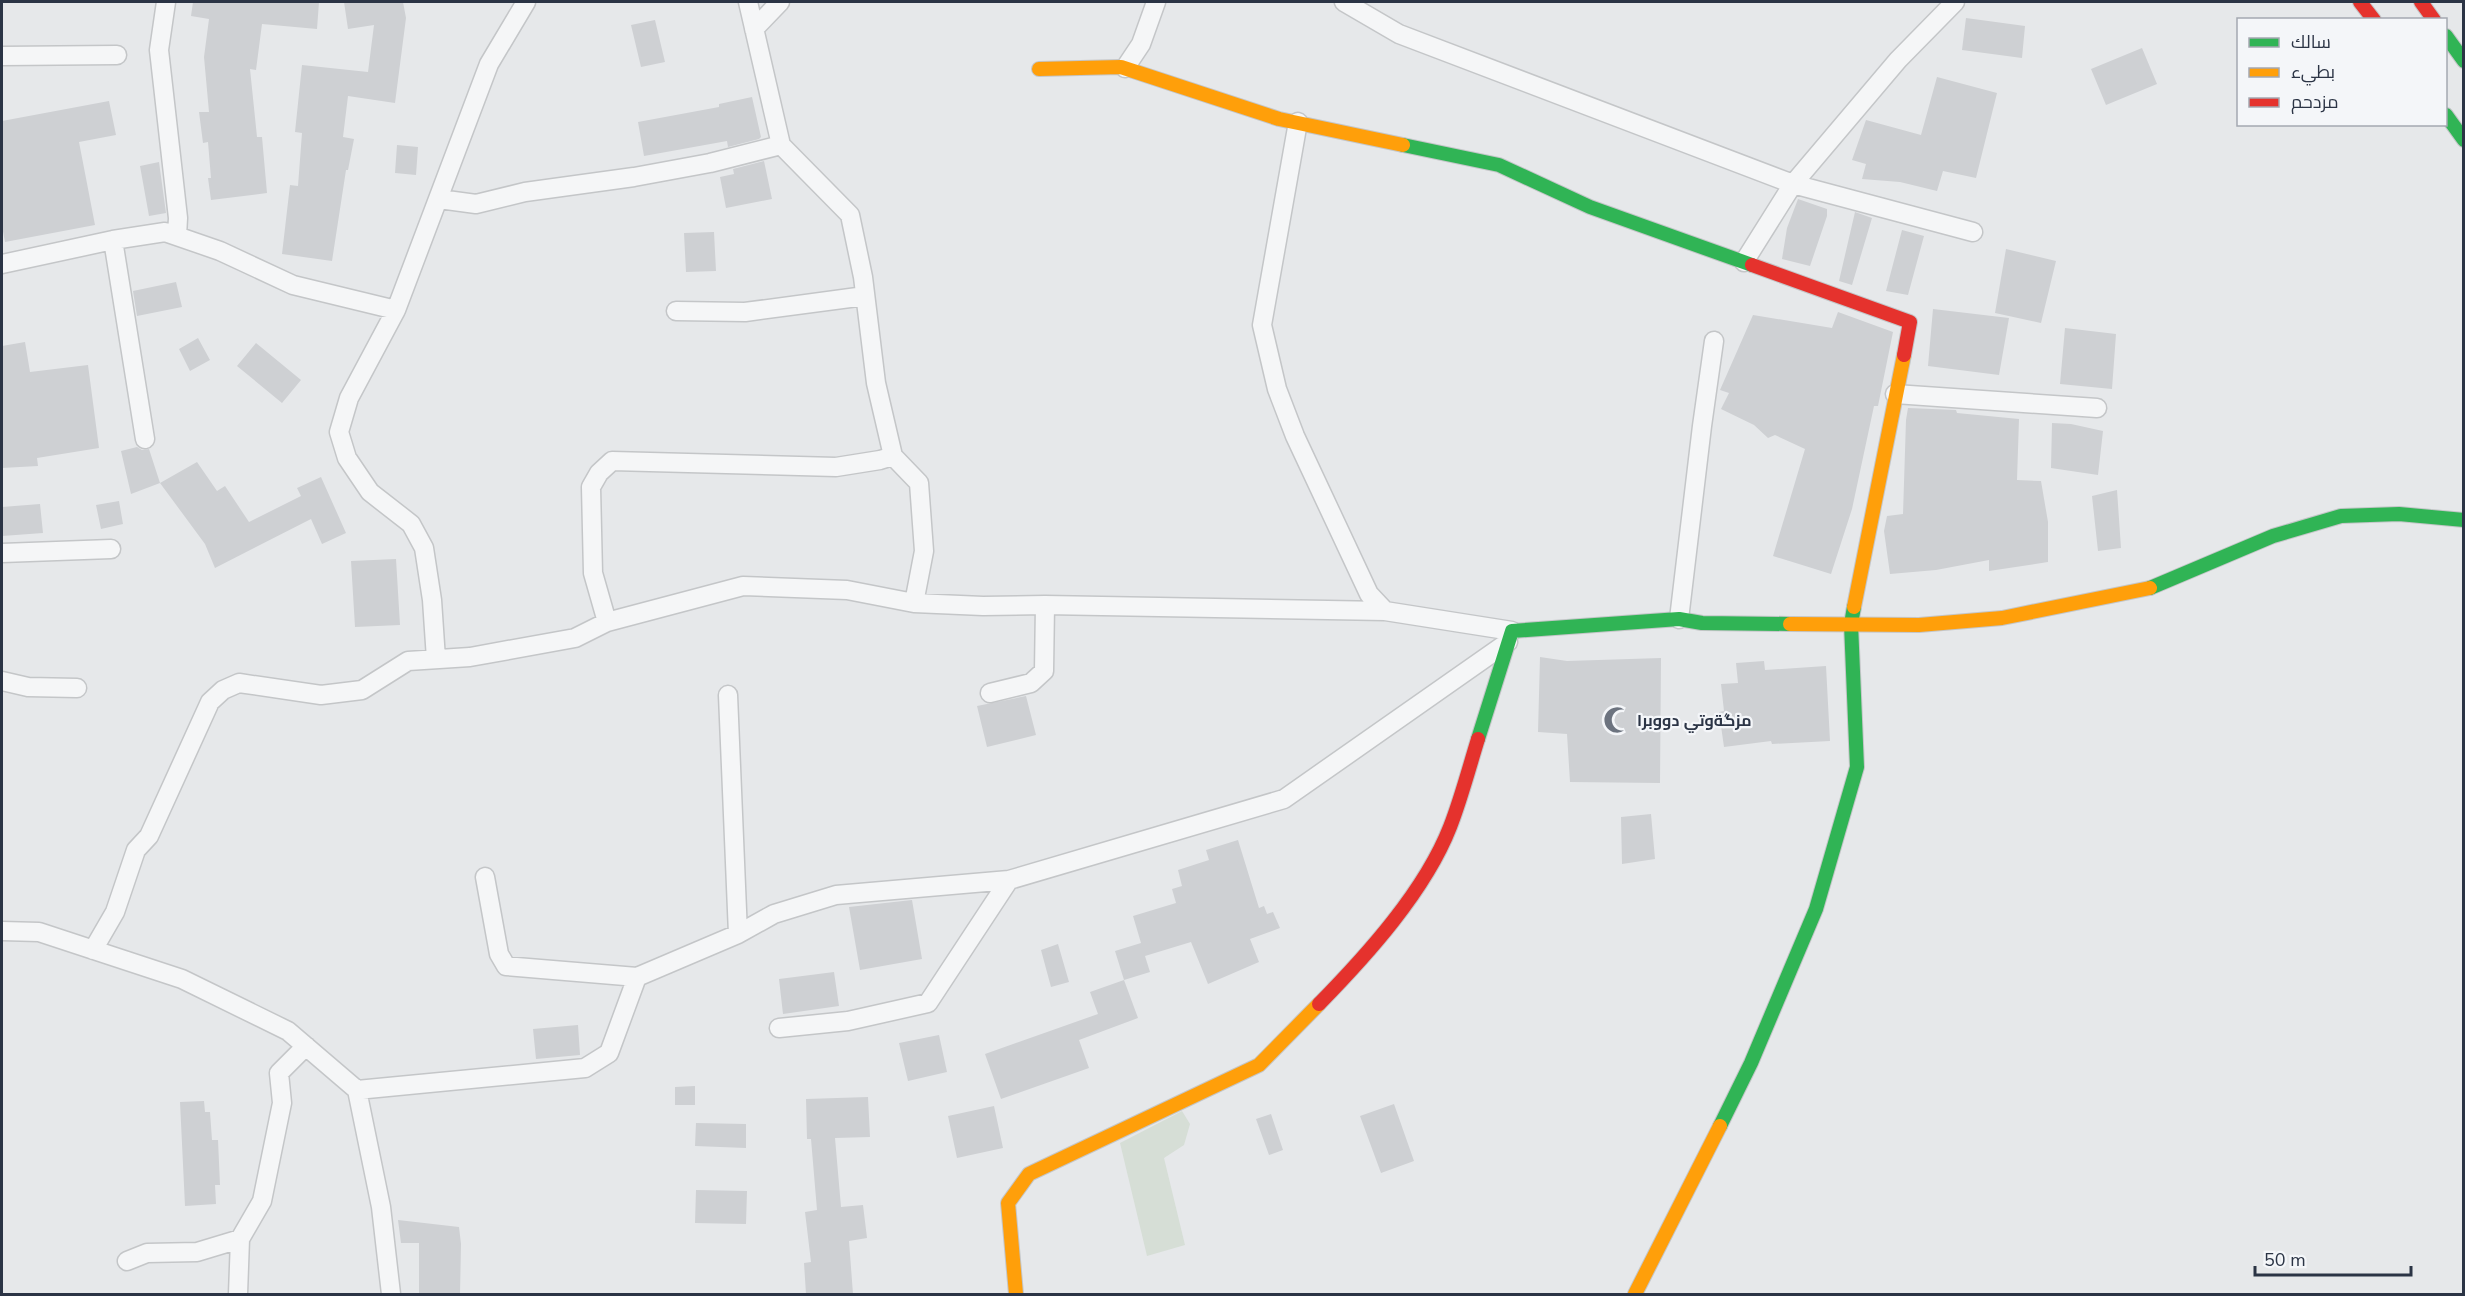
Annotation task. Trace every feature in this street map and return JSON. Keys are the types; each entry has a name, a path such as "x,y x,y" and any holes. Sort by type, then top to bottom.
{"main road":[{"path":"2360,2 2372,18"},
{"path":"2421,2 2433,18"},
{"path":"2447,39 2463,61"},
{"path":"1039,69 1125,68 1279,118 1499,165 1590,207 1911,322 1851,624 1857,767 1816,909 1751,1063 1635,1294"},
{"path":"2447,118 2463,140"},
{"path":"1016,1294 1008,1203 1029,1174 1259,1065 1356,966 1423,881 1450,828 1510,636 1679,619 1702,623 1919,625 2002,618 2154,587 2273,536 2341,516 2399,514 2463,520"}],"street":[{"path":"166,2 159,50 178,218 177,236"},
{"path":"436,659 432,600 424,548 411,524 370,492 347,458 339,432 349,398 396,310 489,64 526,2"},
{"path":"748,2 781,145 850,215 865,296 876,383 893,456 919,483 924,551 914,603"},
{"path":"754,29 780,2"},
{"path":"1125,68 1141,44 1156,2"},
{"path":"1344,2 1399,34 1793,184 1972,232"},
{"path":"1744,262 1793,184 1899,60 1955,2"},
{"path":"2,56 117,55"},
{"path":"1298,122 1262,325 1277,389 1295,436 1369,594 1385,611"},
{"path":"439,199 476,204 525,192 634,177 710,163 781,145"},
{"path":"2,264 113,240 165,232 219,251 293,285 396,310"},
{"path":"113,240 145,438"},
{"path":"676,310 745,312 865,296"},
{"path":"1679,619 1714,341"},
{"path":"1895,394 2097,408"},
{"path":"607,622 593,573 591,487 599,473 612,461 836,467 893,456"},
{"path":"2,553 111,549"},
{"path":"93,950 115,912 136,850 149,836 210,702 223,690 239,683 321,695 362,690 408,660 470,657 575,638 607,622 743,585 847,590 914,603 982,606 1385,611 1510,636"},
{"path":"990,693 1031,683 1044,671 1045,605"},
{"path":"485,877 499,954 506,966 636,977 738,934 774,914 836,895 1009,880 1284,799 1510,636"},
{"path":"2,681 28,687 77,688"},
{"path":"728,695 738,934"},
{"path":"779,1028 848,1021 928,1003 1009,880"},
{"path":"2,931 39,932 182,979 288,1031 357,1090 381,1207 391,1294"},
{"path":"357,1090 585,1068 609,1053 636,977"},
{"path":"238,1294 240,1239 262,1201 282,1103 279,1073 306,1046"},
{"path":"127,1261 147,1253 197,1252 240,1239"}],"shaded area":[{"path":"1182,1111 1190,1124 1184,1145 1164,1158 1185,1245 1147,1256 1120,1143"}],"building":[{"path":"193,2 319,2 317,29 262,24 256,70 250,69 257,137 262,137 267,193 211,200 208,178 211,178 208,142 203,143 199,112 209,112 204,57 209,19 191,16"},
{"path":"344,2 403,2 406,18 395,103 348,96 343,137 354,139 348,170 346,170 332,261 282,254 290,185 298,186 302,133 295,132 302,65 368,72 374,25 348,29"},
{"path":"1966,18 2025,26 2022,58 1962,50"},
{"path":"655,20 665,62 641,67 631,25"},
{"path":"2142,48 2157,84 2106,105 2091,69"},
{"path":"1937,77 1997,93 1976,178 1943,171 1937,191 1900,182 1862,179 1866,164 1852,160 1866,120 1921,135"},
{"path":"752,97 761,137 759,139 728,147 727,141 644,156 638,122 719,107 719,104"},
{"path":"109,101 116,135 79,142 95,225 5,242 2,226 2,121"},
{"path":"397,145 418,147 416,175 395,173"},
{"path":"764,161 772,199 726,208 720,177 734,174 733,169"},
{"path":"159,162 166,213 149,216 140,166"},
{"path":"1798,199 1827,209 1827,216 1810,266 1782,259 1787,228"},
{"path":"1855,212 1872,218 1852,285 1839,281"},
{"path":"1902,230 1924,236 1908,295 1886,291"},
{"path":"714,232 716,271 686,272 684,233"},
{"path":"2006,249 2056,261 2041,323 1995,313"},
{"path":"176,282 182,307 137,316 133,291"},
{"path":"1933,309 2009,318 1999,375 1928,366"},
{"path":"1838,312 1893,332 1878,406 1874,406 1852,509 1831,574 1773,556 1805,449 1775,435 1768,438 1754,425 1721,409 1729,393 1720,390 1753,315 1832,328"},
{"path":"2065,328 2116,334 2112,389 2060,384"},
{"path":"198,338 210,360 190,371 179,349"},
{"path":"25,342 30,372 88,365 99,448 37,458 38,466 2,468 2,346"},
{"path":"256,343 301,380 282,403 237,366"},
{"path":"1908,408 1956,410 1957,413 2019,419 2017,480 2041,481 2048,522 2048,562 1989,571 1989,560 1936,570 1890,574 1884,531 1887,516 1903,514"},
{"path":"2052,423 2071,424 2103,431 2098,475 2051,468"},
{"path":"137,447 142,450 149,449 160,483 131,494 121,451"},
{"path":"197,462 217,491 225,486 249,522 301,496 297,488 321,477 346,533 322,544 311,519 215,568 205,544 160,483"},
{"path":"2117,490 2121,548 2098,551 2092,496"},
{"path":"119,501 123,524 101,529 96,505"},
{"path":"40,504 43,533 2,536 2,507"},
{"path":"396,559 400,625 355,627 351,561"},
{"path":"1540,657 1567,661 1661,658 1660,783 1570,782 1567,734 1538,732"},
{"path":"1764,661 1765,670 1826,666 1830,741 1772,744 1771,741 1724,747 1719,712 1724,711 1721,684 1738,683 1736,663"},
{"path":"1026,696 1036,735 987,747 977,706"},
{"path":"1651,814 1655,859 1622,864 1621,817"},
{"path":"1238,840 1259,908 1264,906 1267,914 1273,912 1280,928 1250,939 1259,962 1208,984 1191,942 1145,956 1150,972 1124,980 1115,951 1141,943 1133,916 1176,903 1172,889 1182,886 1178,870 1209,860 1206,850"},
{"path":"912,900 922,959 860,970 849,907"},
{"path":"1058,944 1069,982 1051,987 1041,950"},
{"path":"834,972 839,1006 783,1014 779,979"},
{"path":"1124,980 1138,1018 1079,1040 1089,1068 1001,1099 985,1054 1098,1014 1090,992"},
{"path":"578,1025 580,1055 536,1059 533,1029"},
{"path":"939,1035 947,1072 908,1081 899,1043"},
{"path":"695,1086 695,1105 675,1105 675,1087"},
{"path":"868,1097 870,1137 835,1138 841,1207 863,1205 867,1238 849,1241 853,1294 806,1294 804,1263 811,1262 805,1212 817,1210 811,1139 807,1139 806,1099"},
{"path":"204,1101 205,1112 210,1112 212,1140 218,1140 220,1185 215,1185 216,1204 185,1206 180,1102"},
{"path":"1394,1104 1414,1161 1381,1173 1360,1116"},
{"path":"994,1106 1003,1148 957,1158 948,1116"},
{"path":"1271,1114 1283,1150 1269,1155 1256,1119"},
{"path":"696,1123 746,1124 746,1148 695,1146"},
{"path":"696,1190 747,1191 746,1224 695,1223"},
{"path":"398,1220 459,1227 460,1294 419,1294 419,1243 401,1243"}],"traffic: fast":[{"path":"2447,37 2464,61"},
{"path":"2447,116 2464,140"},
{"path":"1403,145 1499,165 1590,207 1752,265"},
{"path":"2150,588 2273,536 2341,516 2399,514 2464,520"},
{"path":"1720,1126 1751,1063 1816,909 1857,767 1851,624 1854,607"},
{"path":"1478,739 1512,631 1679,619 1702,623 1790,624"}],"traffic: slow":[{"path":"1039,69 1121,67 1279,119 1403,145"},
{"path":"1854,607 1904,355"},
{"path":"1790,624 1919,625 2002,618 2150,588"},
{"path":"1016,1294 1008,1203 1029,1174 1259,1065 1319,1004"},
{"path":"1635,1294 1720,1126"}],"traffic: jam":[{"path":"2360,2 2372,18"},
{"path":"2421,2 2433,18"},
{"path":"1752,265 1910,322 1904,355"},
{"path":"1319,1004 1375,943 1426,875 1450,827 1478,739"}],"place":[{"name":"مزگةوتي دووبرا","path":"1617,720"}]}
